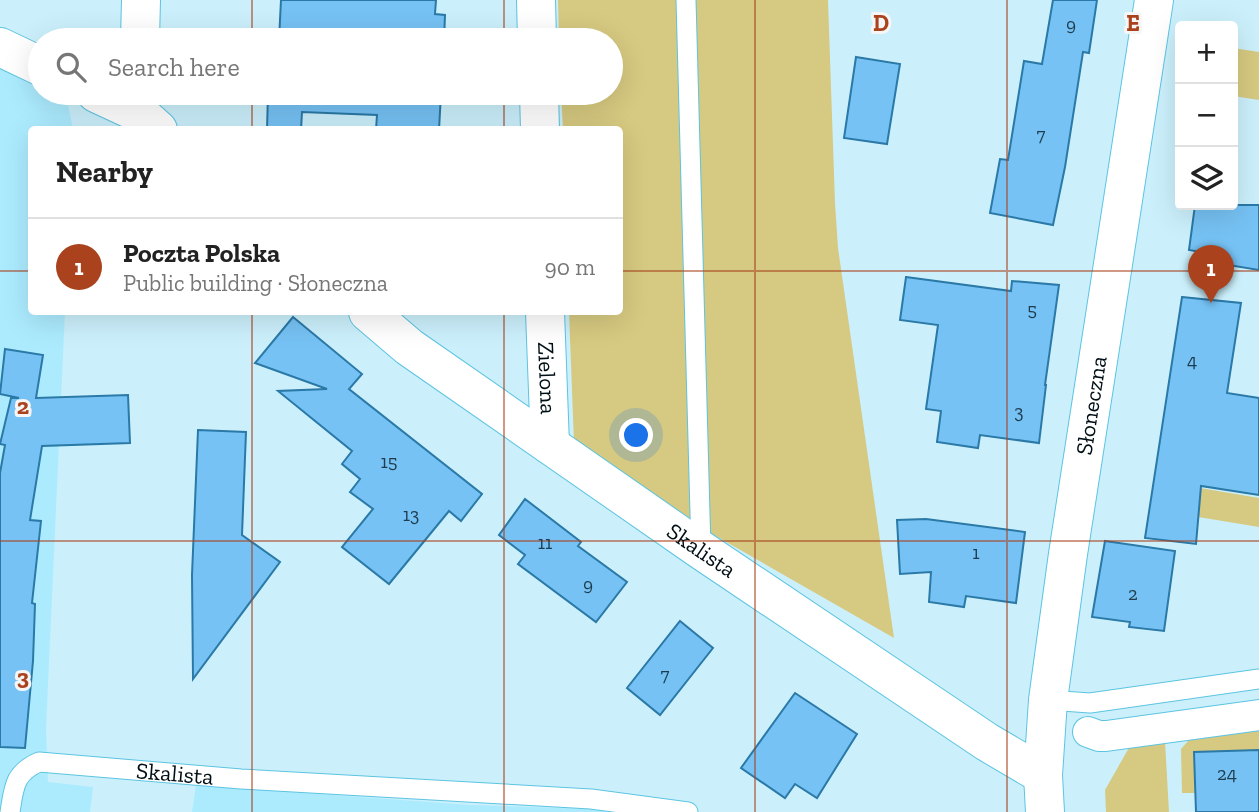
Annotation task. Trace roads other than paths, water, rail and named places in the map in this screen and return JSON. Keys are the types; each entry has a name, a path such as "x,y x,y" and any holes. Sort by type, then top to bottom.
{"street":[{"path":"140,28 141,0"},
{"path":"536,0 537,28"},
{"name":"Słoneczna","path":"1044,793 1048,700 1068,554 1154,0"},
{"path":"1,55 28,63"},
{"path":"127,105 145,112"},
{"path":"539,105 540,126"},
{"name":"Skalista","path":"371,315 409,348 701,550 987,742 1044,793"},
{"name":"Zielona","path":"545,315 550,445"},
{"path":"1088,732 1106,736 1259,715"}],"lane":[{"path":"686,0 701,550"},
{"path":"1048,700 1090,703 1259,679"},
{"name":"Skalista","path":"10,812 18,778 22,772 39,762 241,779 591,800 688,812"}],"place":[{"name":"Poczta Polska","path":"1211,303"}]}
